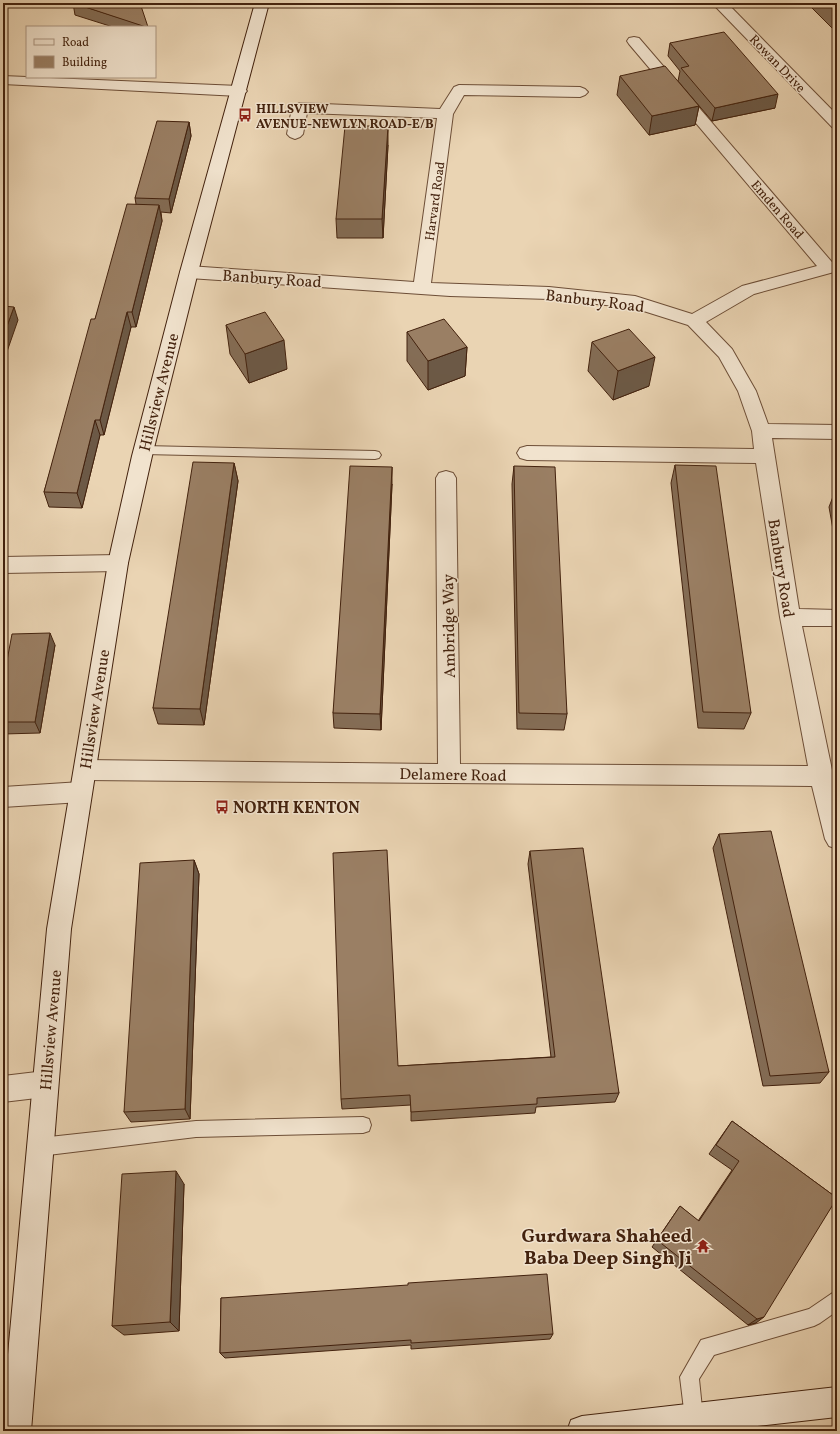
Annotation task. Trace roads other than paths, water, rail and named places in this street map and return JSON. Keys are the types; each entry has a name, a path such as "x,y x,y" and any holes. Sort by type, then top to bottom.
{"street":[{"name":"Hillsview Avenue","path":"16,1431 59,929 118,563 144,450 189,272 262,3"},
{"name":"Rowan Drive","path":"719,3 837,124"},
{"name":"Emden Road","path":"634,41 828,268 748,290 694,321"},
{"path":"3,80 239,91"},
{"name":"Harvard Road","path":"422,288 445,114 459,90 580,92"},
{"path":"295,134 300,108 445,114"},
{"name":"Banbury Road","path":"189,272 422,288 549,294 635,302 694,321 726,353 747,392 761,431 790,617 821,776 837,839"},
{"path":"761,431 837,432"},
{"path":"527,453 764,456"},
{"name":"Ambridge Way","path":"446,478 449,774"},
{"path":"3,564 118,563"},
{"path":"790,617 837,618"},
{"name":"Delamere Road","path":"85,770 821,776"},
{"path":"3,797 81,792"},
{"path":"3,1088 45,1084"},
{"path":"582,1431 688,1423 837,1402"}],"lane":[{"path":"144,450 375,454"},
{"path":"40,1147 196,1129 363,1125"},
{"path":"688,1423 689,1377 708,1347 814,1317 837,1300"}],"place":[{"name":"HILLSVIEW AVENUE-NEWLYN ROAD-E/B","path":"245,115"},
{"name":"NORTH KENTON","path":"222,807"},
{"name":"Gurdwara Shaheed Baba Deep Singh Ji","path":"703,1246"}]}
